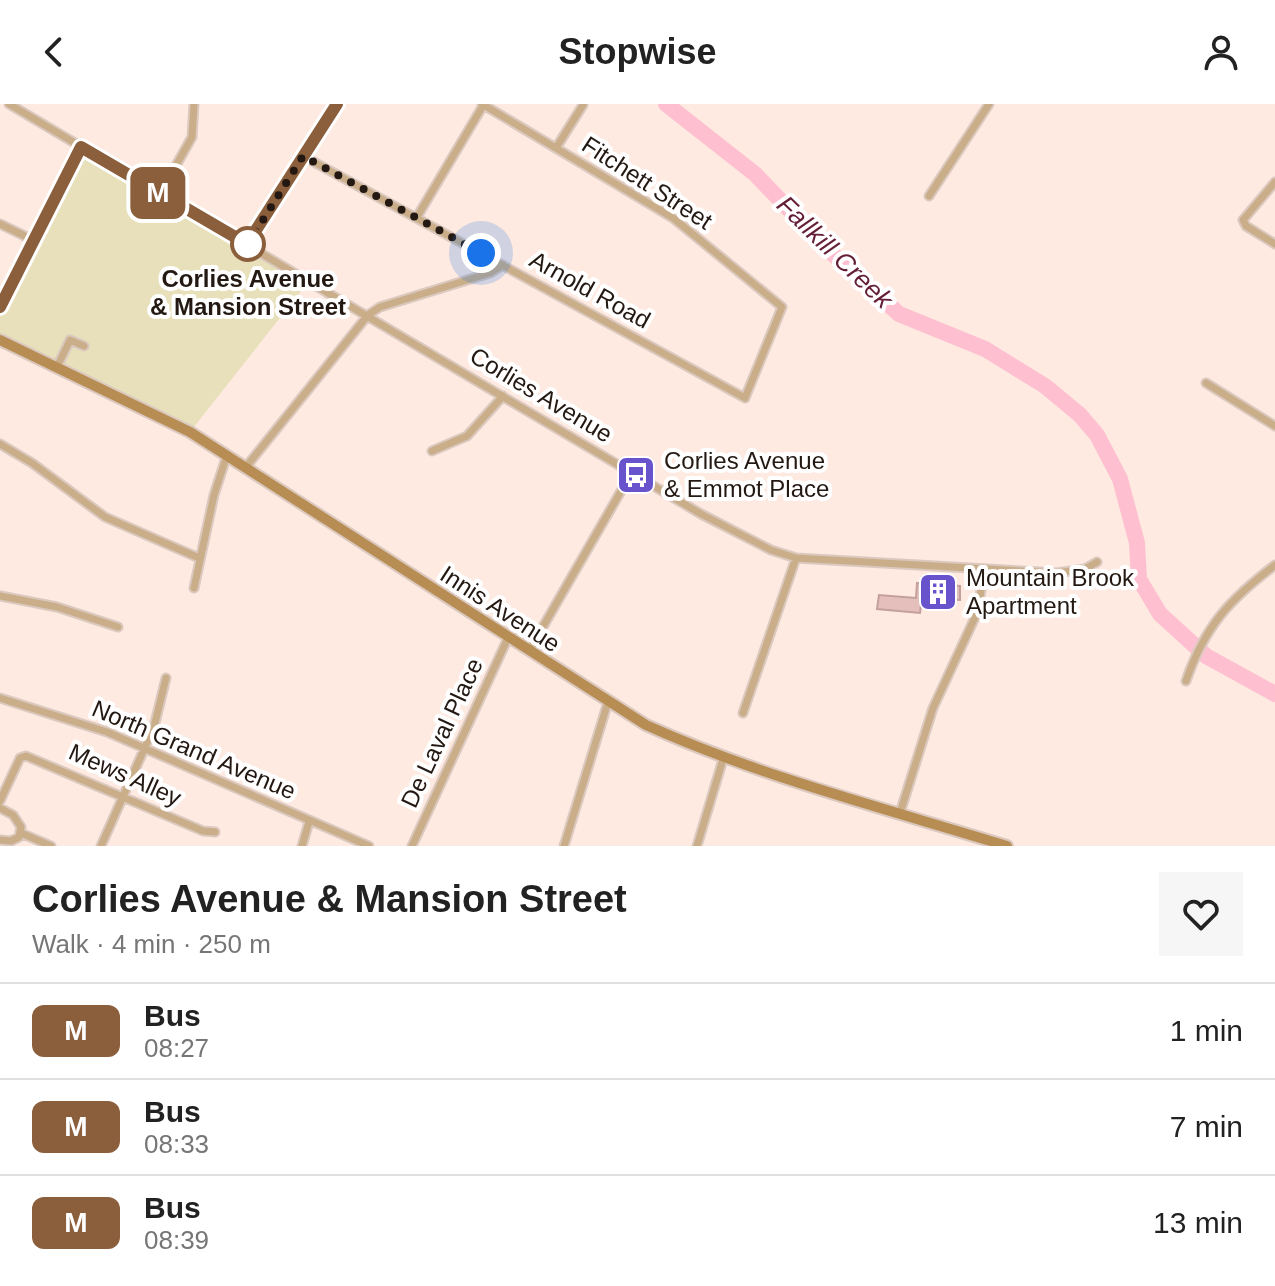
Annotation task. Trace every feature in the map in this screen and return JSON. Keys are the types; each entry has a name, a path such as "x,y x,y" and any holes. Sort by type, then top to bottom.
{"main road":[{"name":"Innis Avenue","path":"0,340 172,422 646,725 724,756 1007,846"}],"street":[{"name":"Corlies Avenue","path":"9,104 701,514 771,550 796,558 1072,573 1097,562"},
{"path":"160,194 187,150 195,123 194,104"},
{"path":"247,244 337,104"},
{"path":"417,217 483,104"},
{"name":"Fitchett Street","path":"483,104 673,218 782,307 745,398"},
{"path":"929,196 989,104"},
{"path":"556,148 583,105"},
{"path":"0,307 81,147"},
{"path":"303,156 503,265"},
{"path":"1275,182 1244,215 1243,220 1246,226 1275,244"},
{"path":"0,224 33,240"},
{"name":"Arnold Road","path":"246,467 368,315 380,307 464,282 503,265 745,398"},
{"path":"57,367 70,340 84,346"},
{"path":"1206,383 1275,426"},
{"path":"432,451 467,436 503,396"},
{"path":"0,444 32,463 105,517 199,558"},
{"path":"194,588 214,495 227,455"},
{"path":"529,651 632,472"},
{"path":"743,713 796,558"},
{"path":"1186,681 1201,643 1221,611 1239,592 1275,565"},
{"path":"900,813 933,708 978,611 984,569"},
{"path":"0,596 57,607 118,627"},
{"name":"De Laval Place","path":"412,846 508,638"},
{"path":"101,846 145,749 166,678"},
{"name":"North Grand Avenue","path":"0,698 107,732 369,846"},
{"path":"564,846 608,702"},
{"name":"Mews Alley","path":"0,801 20,758 26,756 203,831 215,832"},
{"path":"697,846 724,756"},
{"path":"0,808 20,822 21,833"},
{"path":"302,846 309,822"},
{"path":"0,840 11,841 21,833"},
{"path":"21,833 51,846"}],"shaded area":[{"path":"81,147 309,281 190,432 0,340 0,307"}],"building":[{"path":"917,583 960,586 960,600 922,598 920,613 877,609 879,595 916,598"}],"waterway":[{"name":"Fallkill Creek","path":"666,104 755,174 824,246 899,314 985,349 1045,386 1080,415 1097,435 1120,479 1137,543 1139,579 1160,614 1206,656 1275,694"}],"bus line":[{"name":"M","path":"0,307 81,147 247,244 337,104"}],"place":[{"name":"Corlies Avenue & Mansion Street","path":"248,244"},
{"name":"Corlies Avenue & Emmot Place","path":"636,475"},
{"name":"Mountain Brook Apartment","path":"938,592"}],"route":[{"path":"248,244 303,156 481,253"}]}
